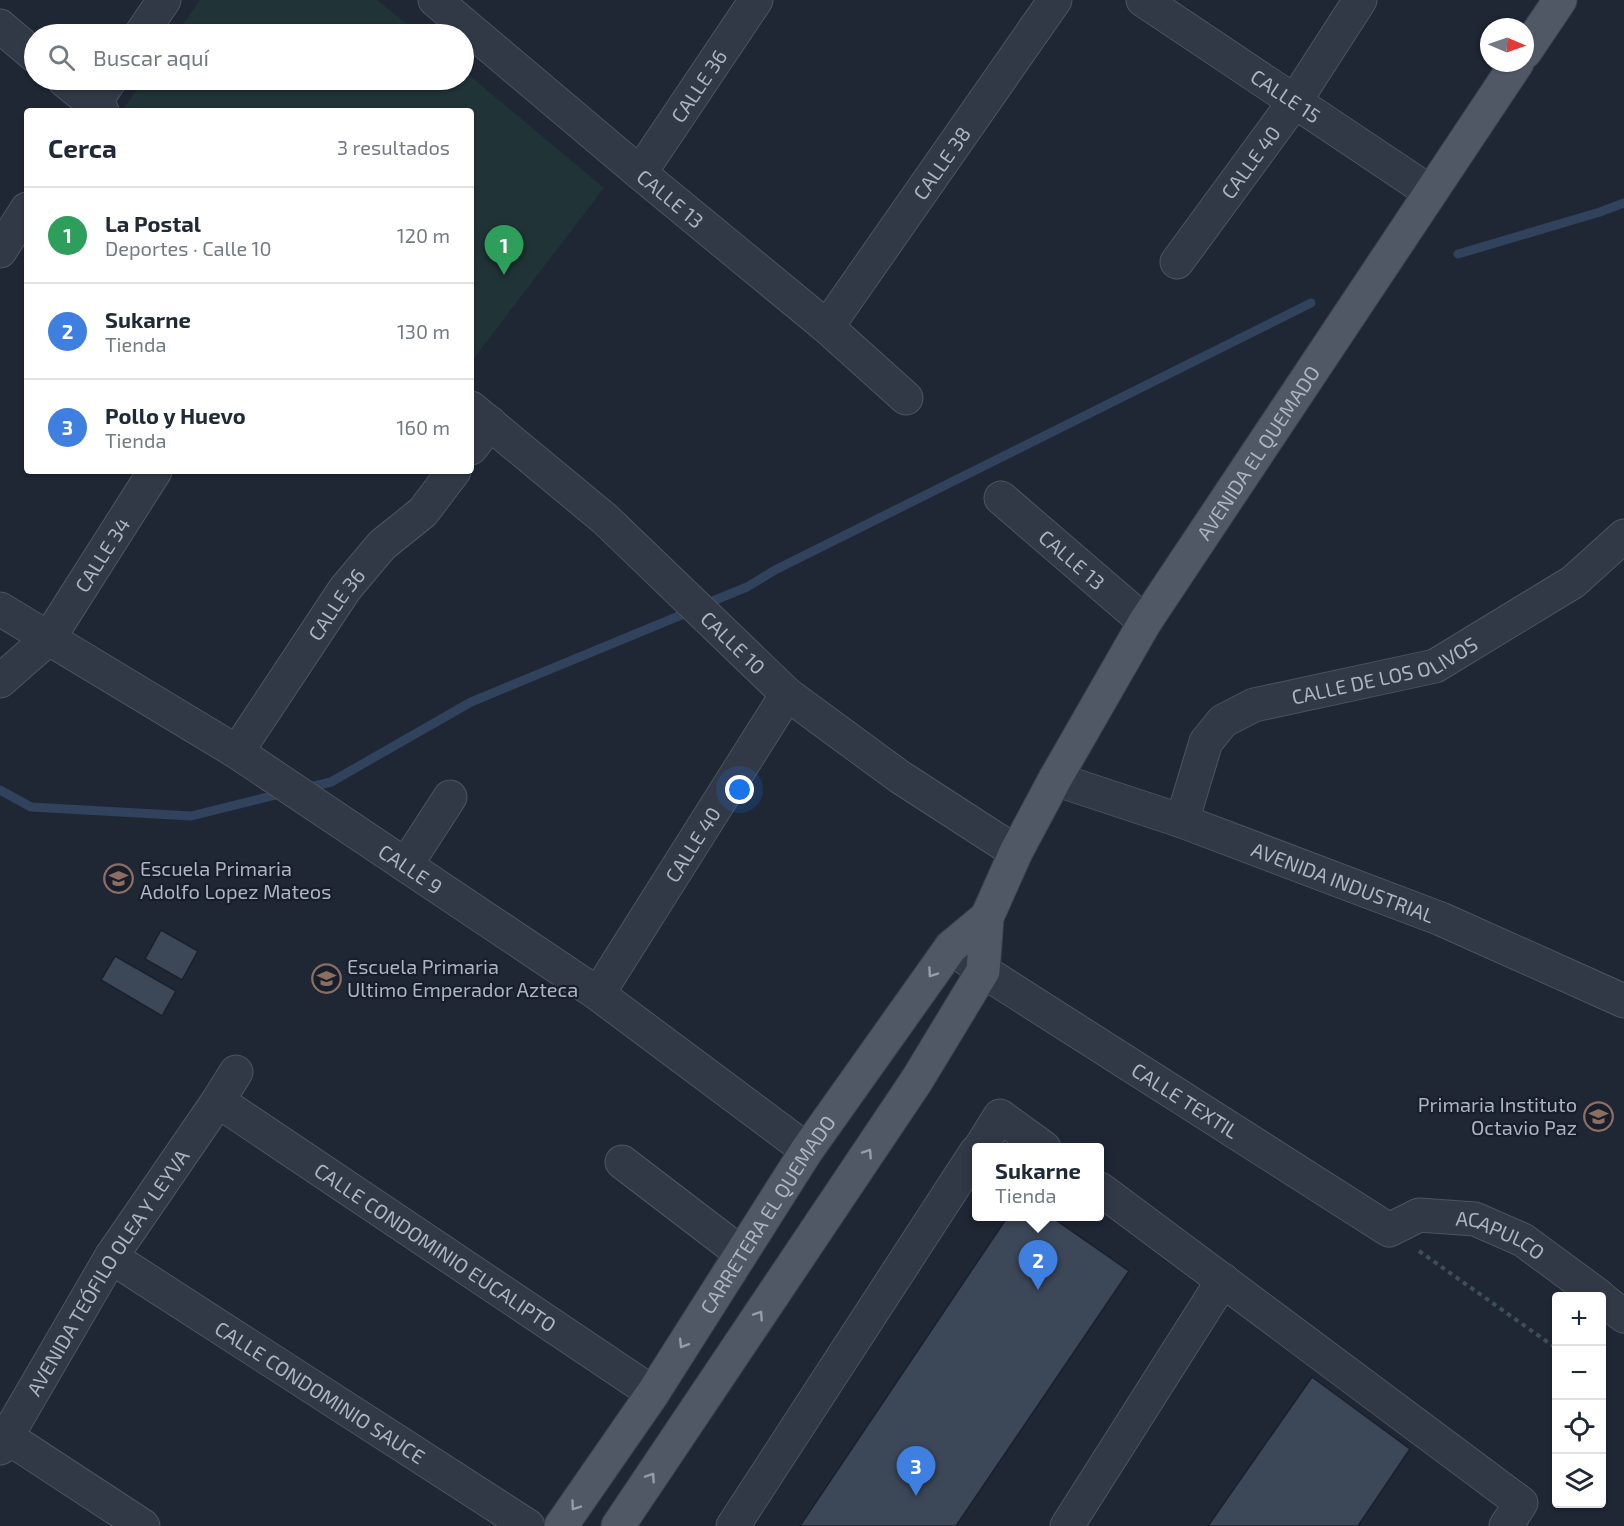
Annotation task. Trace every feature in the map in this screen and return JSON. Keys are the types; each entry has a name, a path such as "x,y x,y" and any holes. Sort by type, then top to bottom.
{"main road":[{"path":"1534,39 1560,0"},
{"name":"AVENIDA EL QUEMADO","path":"1016,852 1145,622 1511,72"},
{"name":"CARRETERA EL QUEMADO","path":"618,1526 917,1080 982,971 987,917 1016,852"},
{"name":"CARRETERA EL QUEMADO","path":"561,1526 653,1393 807,1150 951,947 987,917"}],"street":[{"path":"148,24 164,0"},
{"name":"CALLE 36","path":"640,173 756,0"},
{"name":"CALLE 38","path":"827,327 1055,0"},
{"name":"CALLE 15","path":"1143,0 1430,192"},
{"name":"CALLE 40","path":"1177,262 1295,101 1360,0"},
{"name":"CALLE 13","path":"446,3 470,24"},
{"path":"0,26 24,46"},
{"name":"CALLE 13","path":"474,28 640,173 827,327 906,398"},
{"path":"81,90 99,101"},
{"path":"0,251 24,213"},
{"path":"474,438 481,415"},
{"name":"CALLE 10","path":"481,415 605,519 787,694 900,777 1016,852"},
{"name":"CALLE 34","path":"49,638 153,474"},
{"name":"CALLE 36","path":"242,755 345,589 382,545 423,512 452,474"},
{"name":"CALLE 13","path":"1001,498 1145,622"},
{"name":"CALLE DE LOS OLIVOS","path":"1182,821 1206,742 1223,721 1254,705 1435,666 1573,582 1624,536"},
{"name":"CALLE 9","path":"0,609 242,755 598,994 807,1150"},
{"path":"0,681 49,638"},
{"name":"CALLE 40","path":"598,994 787,694"},
{"name":"AVENIDA INDUSTRIAL","path":"1055,779 1182,821 1441,919 1624,1001"},
{"path":"406,865 450,797"},
{"name":"CALLE TEXTIL","path":"951,947 982,971 1389,1230"},
{"name":"AVENIDA TEÓFILO OLEA Y LEYVA","path":"4,1443 111,1257 236,1072"},
{"name":"CALLE CONDOMINIO EUCALIPTO","path":"218,1101 653,1393"},
{"path":"983,1143 1000,1116 1037,1143"},
{"path":"733,1526 972,1158"},
{"path":"622,1162 741,1253"},
{"path":"1104,1192 1521,1503 1506,1526"},
{"name":"ACAPULCO","path":"1389,1230 1419,1215 1475,1219 1523,1240 1592,1292"},
{"name":"CALLE CONDOMINIO SAUCE","path":"111,1257 528,1526"},
{"path":"1067,1526 1223,1280"},
{"name":"ACAPULCO","path":"1606,1302 1624,1316"},
{"path":"4,1443 143,1526"}],"path":[{"path":"1389,1230 1554,1346"}],"green space":[{"path":"200,0 377,0 407,24 183,24"},
{"path":"474,79 604,188 474,358 474,108 124,108 137,90 474,90"}],"building":[{"path":"161,930 198,951 182,980 145,959"},
{"path":"115,956 176,991 162,1016 101,980"},
{"path":"1005,1221 1057,1221 1129,1271 956,1526 800,1526"},
{"path":"1312,1377 1410,1449 1358,1526 1208,1526"}],"waterway":[{"path":"1458,254 1624,203"},
{"path":"703,605 747,587 775,570 1311,303"},
{"path":"306,788 331,782 471,702 691,611"},
{"path":"0,790 31,807 191,816 284,793"}],"place":[{"name":"La Postal","path":"504,275"},
{"name":"Escuela Primaria Adolfo Lopez Mateos","path":"119,879"},
{"name":"Escuela Primaria Ultimo Emperador Azteca","path":"326,978"},
{"name":"Primaria Instituto Octavio Paz","path":"1598,1116"},
{"name":"Sukarne","path":"1038,1290"},
{"name":"Pollo y Huevo","path":"916,1496"}]}
